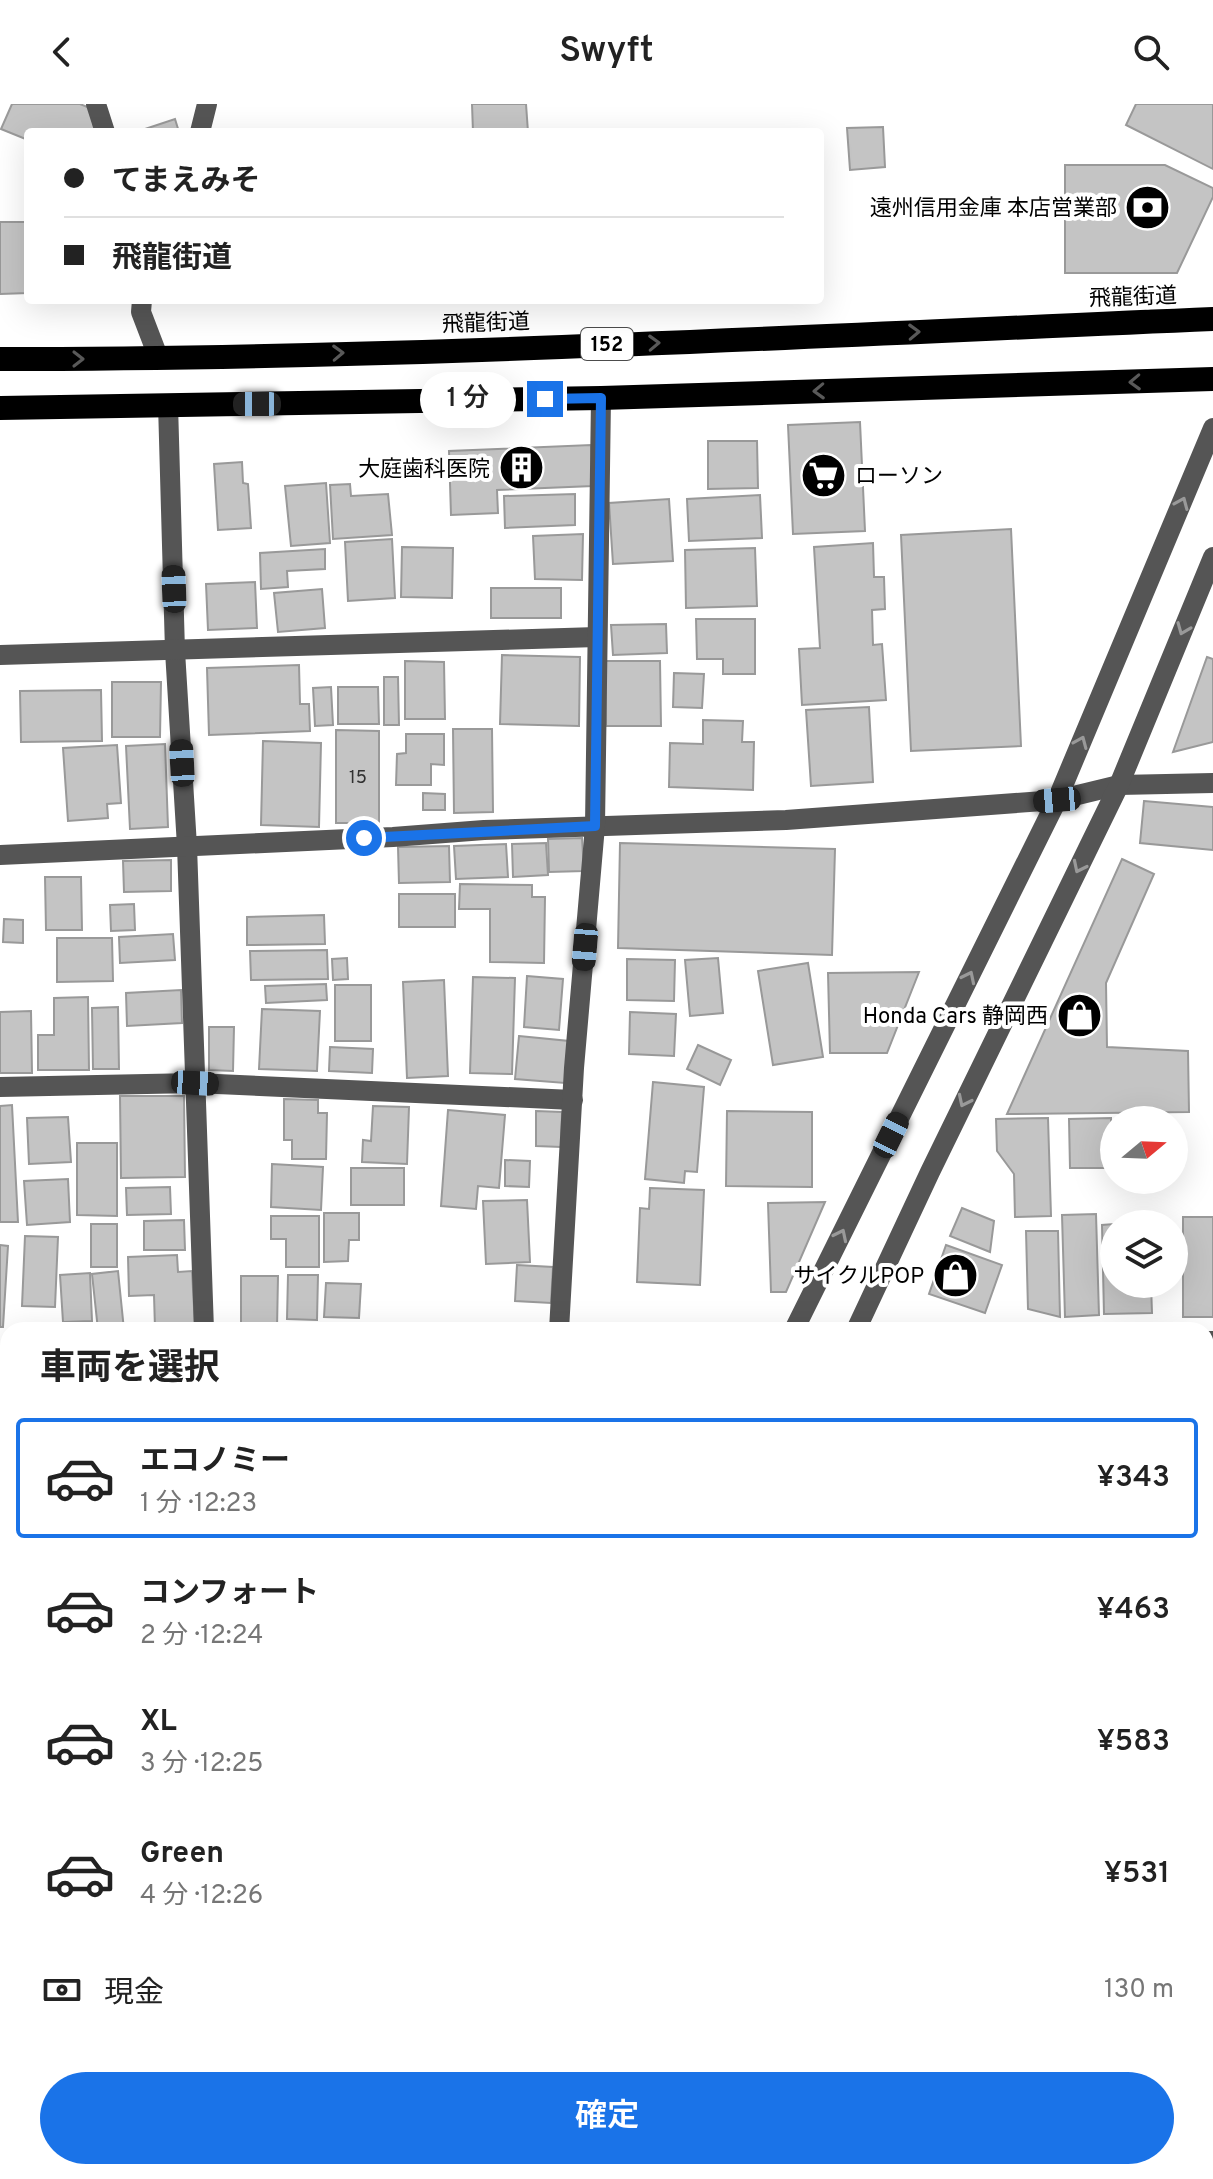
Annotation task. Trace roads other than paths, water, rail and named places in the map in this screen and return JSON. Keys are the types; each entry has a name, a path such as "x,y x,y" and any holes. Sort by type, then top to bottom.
{"highway":[{"name":"飛龍街道","path":"0,359 159,359 707,341 1213,319"},
{"path":"0,408 601,398 1213,379"}],"street":[{"path":"96,104 104,128"},
{"path":"201,128 207,104"},
{"path":"142,304 141,312 159,359"},
{"path":"559,1322 595,826 601,398"},
{"path":"168,404 175,651 187,846 204,1322"},
{"path":"798,1322 1057,800 1213,428"},
{"path":"860,1322 1119,785 1213,557"},
{"path":"0,655 597,637"},
{"path":"0,855 595,826 786,820 1057,800 1119,785 1213,783"},
{"path":"0,1087 195,1083 573,1100"}],"place":[{"name":"遠州信用金庫 本店営業部","path":"1148,207"},
{"name":"大庭歯科医院","path":"521,468"},
{"name":"ローソン","path":"824,475"},
{"name":"Honda Cars 静岡西","path":"1079,1015"},
{"name":"サイクルPOP","path":"955,1275"}]}
